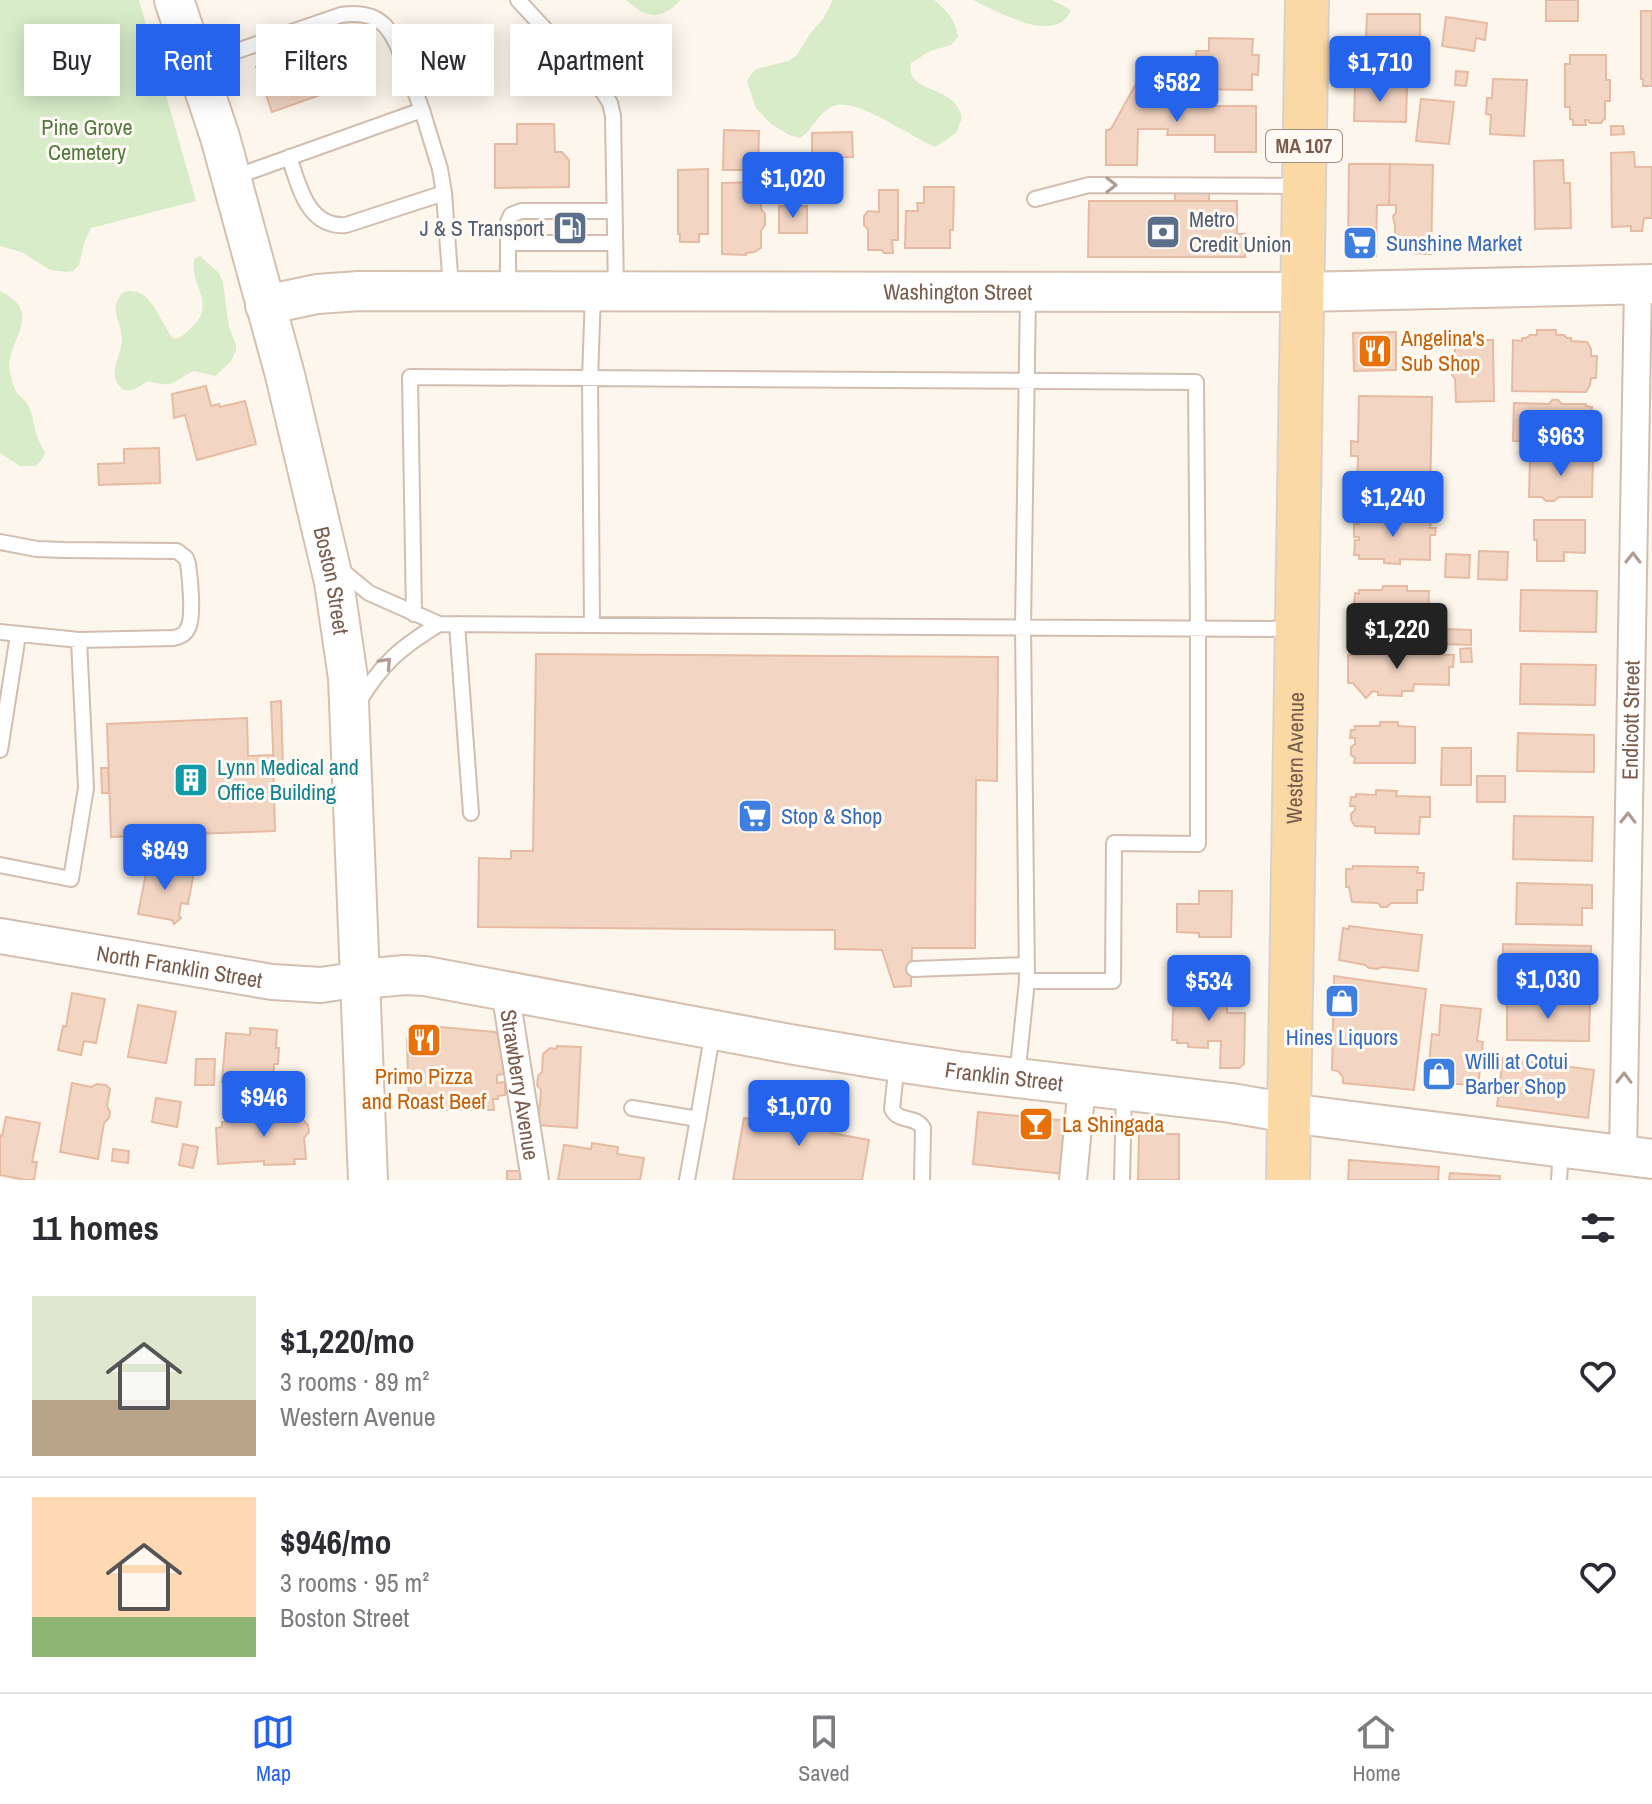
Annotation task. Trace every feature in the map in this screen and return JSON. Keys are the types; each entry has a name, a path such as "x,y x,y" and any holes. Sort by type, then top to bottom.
{"main road":[{"name":"Western Avenue","path":"1288,1180 1307,0"},
{"name":"Boston Street","path":"178,1 184,24"},
{"name":"Boston Street","path":"206,96 232,178 285,375 329,557 341,622 350,718 368,1180"},
{"name":"Washington Street","path":"265,305 330,292 451,290 1302,292 1645,285"},
{"name":"Franklin Street","path":"361,979 414,975 897,1062 1231,1103 1560,1164 1637,1157"}],"street":[{"name":"Endicott Street","path":"1637,1157 1645,285"},
{"name":"North Franklin Street","path":"0,936 272,982 321,985 361,979"},
{"name":"Strawberry Avenue","path":"505,990 535,1180"},
{"path":"1073,1180 1082,1085"}],"lane":[{"path":"518,0 603,92 613,116 615,243 590,379 592,625"},
{"path":"240,50 354,13 379,20 389,29 397,41 440,169 451,290"},
{"path":"232,178 422,110"},
{"path":"289,157 309,208 338,225 444,193"},
{"path":"1035,199 1089,185 1304,186"},
{"path":"508,290 508,220 511,215 518,212 614,211"},
{"path":"508,243 615,243"},
{"path":"1017,1077 1027,981 1023,627 1028,292"},
{"path":"414,614 410,377 1196,382 1198,844 1114,843 1113,981 1027,981"},
{"path":"0,542 37,549 180,553 189,567 191,620 188,630 173,638 79,640 0,632"},
{"path":"329,557 346,576 369,593 439,624 1297,629"},
{"path":"350,718 382,666 402,648 439,624"},
{"path":"457,624 471,813"},
{"path":"0,750 18,635"},
{"path":"0,865 71,879 86,788 79,640"},
{"path":"914,969 1026,965"},
{"path":"687,1180 713,1030"},
{"path":"897,1062 892,1109 898,1117 915,1120 922,1126 922,1180"},
{"path":"1122,1180 1125,1089"},
{"path":"632,1108 698,1119"}],"green space":[{"name":"Pine Grove Cemetery","path":"0,0 139,0 146,24 136,24 136,96 166,96 196,201 91,228 79,265 73,271 50,270 22,252 0,246"},
{"path":"626,0 681,0 667,11 654,15 641,11"},
{"path":"833,0 934,0 947,12 958,37 951,45 930,51 911,63 911,73 915,80 951,99 958,107 962,118 956,133 935,147 859,108 837,105 821,115 800,138 771,124 756,108 747,82 749,77 756,69 788,61 797,55"},
{"path":"973,0 1052,0 1071,10 1064,21 1040,26 1025,23"},
{"path":"200,256 219,273 223,283 229,327 236,345 231,361 215,376 194,371 173,383 148,381 134,389 123,390 115,376 122,339 116,313 120,297 129,291 145,296 169,333 174,339 179,338 190,329 202,310 193,267 195,258"},
{"path":"0,291 21,309 22,319 12,350 10,373 15,389 30,409 45,453 36,466 20,466 0,453"}],"building":[{"path":"1546,0 1578,0 1578,21 1546,21"},
{"path":"1641,11 1652,11 1652,86 1643,86 1641,79"},
{"path":"1367,14 1420,14 1420,40 1366,40"},
{"path":"1446,17 1487,23 1485,40 1476,38 1474,51 1442,46"},
{"path":"1209,38 1253,39 1252,55 1259,55 1258,75 1252,74 1252,90 1195,89 1196,51 1209,51"},
{"path":"1570,55 1606,55 1610,101 1605,101 1605,119 1601,123 1585,120 1586,125 1573,125 1570,119 1570,107 1565,107 1565,64 1570,64"},
{"path":"1456,71 1468,72 1466,86 1455,85"},
{"path":"1493,79 1527,80 1524,136 1490,134 1491,115 1486,114 1487,98 1492,98"},
{"path":"1137,82 1168,82 1167,106 1256,106 1256,152 1215,152 1215,135 1167,135 1168,129 1138,129 1137,165 1106,165 1106,130 1111,129"},
{"path":"1355,86 1407,87 1406,122 1354,121"},
{"path":"266,96 318,96 272,112"},
{"path":"1421,99 1454,102 1449,144 1416,141"},
{"path":"517,124 554,124 555,152 562,152 569,160 569,187 495,188 495,144 517,144"},
{"path":"1611,126 1623,126 1624,134 1611,135"},
{"path":"724,130 759,131 758,170 723,170"},
{"path":"852,132 853,157 812,158 812,133"},
{"path":"1634,152 1635,167 1652,167 1652,218 1644,218 1642,231 1631,231 1631,226 1612,227 1611,153"},
{"path":"1563,160 1564,183 1570,183 1571,228 1535,229 1534,161"},
{"path":"1349,164 1390,164 1389,205 1377,205 1376,256 1356,255 1348,247"},
{"path":"1390,164 1433,165 1431,254 1410,253 1395,247 1393,216 1396,205 1389,205"},
{"path":"708,169 708,234 699,234 699,242 680,242 678,170"},
{"path":"1175,181 1209,181 1209,201 1175,201"},
{"path":"761,182 761,209 765,214 765,225 761,231 761,248 746,255 722,254 722,183"},
{"path":"924,187 954,187 950,248 905,248 906,211 918,211 917,203 924,203"},
{"path":"879,190 898,190 898,240 892,240 893,253 868,250 868,229 864,225 864,216 868,211 879,212"},
{"name":"Metro Credit Union","path":"1089,201 1237,201 1237,234 1245,234 1245,257 1088,257"},
{"path":"779,206 807,206 807,233 779,233"},
{"path":"1537,330 1556,330 1556,335 1564,335 1571,341 1587,342 1591,356 1597,356 1596,378 1591,378 1586,392 1512,391 1513,340 1522,341 1522,338 1537,335"},
{"name":"Angelina's Sub Shop","path":"1396,332 1396,370 1354,371 1353,333"},
{"path":"1455,340 1493,340 1494,401 1456,402 1452,375"},
{"path":"206,386 211,406 245,401 256,444 197,460 185,415 174,418 172,394"},
{"path":"1359,396 1432,397 1430,501 1357,500 1358,456 1351,456 1351,441 1358,442"},
{"path":"1552,400 1592,407 1591,418 1586,418 1585,442 1513,441 1514,403 1549,404"},
{"path":"159,448 160,483 99,485 98,464 124,463 124,449"},
{"path":"1530,458 1593,459 1592,497 1559,497 1546,501 1542,497 1529,497"},
{"path":"1370,516 1405,516 1404,522 1431,522 1430,528 1436,528 1435,535 1430,535 1430,560 1400,559 1400,564 1384,563 1384,559 1359,559 1359,555 1354,555 1355,540 1359,537 1354,537 1354,524 1371,522"},
{"path":"1534,520 1585,520 1585,553 1564,552 1564,561 1537,561"},
{"path":"1479,551 1508,552 1507,580 1478,579"},
{"path":"1446,554 1470,555 1469,578 1445,577"},
{"path":"1383,586 1407,586 1407,591 1429,591 1428,620 1400,620 1400,630 1358,625 1355,610 1359,604 1354,604 1355,593 1359,594 1359,590 1382,590"},
{"path":"1521,590 1597,591 1596,632 1520,631"},
{"path":"1443,629 1471,630 1471,645 1443,644"},
{"path":"1471,648 1472,662 1461,662 1460,649"},
{"path":"1385,649 1454,655 1453,667 1449,667 1449,685 1414,684 1413,691 1402,691 1402,696 1378,695 1373,691 1366,698 1353,683 1348,683 1348,655 1385,653"},
{"name":"Stop & Shop","path":"536,654 998,657 997,781 976,780 975,948 912,948 911,986 894,987 882,950 835,949 835,930 478,927 479,858 511,859 511,851 533,851"},
{"path":"1521,664 1596,665 1595,705 1520,704"},
{"path":"281,701 283,770 274,771 271,702"},
{"name":"Lynn Medical and Office Building","path":"247,718 248,756 273,755 275,831 111,837 107,724"},
{"path":"1380,722 1398,722 1398,726 1415,727 1415,763 1354,763 1351,747 1355,744 1355,738 1350,738 1351,730 1355,730 1355,726 1380,726"},
{"path":"1518,733 1594,735 1594,772 1517,771"},
{"path":"1442,748 1471,748 1471,785 1441,785"},
{"path":"101,768 108,768 109,793 102,793"},
{"path":"1477,776 1505,776 1505,802 1477,802"},
{"path":"1376,790 1397,791 1396,796 1430,797 1430,817 1420,817 1419,834 1375,833 1375,827 1355,826 1351,820 1355,806 1350,806 1351,797 1356,797 1356,794 1376,795"},
{"path":"1514,816 1593,817 1592,861 1513,859"},
{"path":"148,863 194,871 188,904 181,903 181,918 174,924 172,920 138,914"},
{"path":"1353,866 1418,867 1417,873 1424,873 1423,890 1417,890 1417,903 1391,903 1381,907 1378,903 1352,902 1349,887 1346,887 1346,869 1353,869"},
{"path":"1517,883 1592,885 1592,908 1582,908 1582,925 1516,924"},
{"path":"1199,891 1232,891 1231,937 1199,937 1199,933 1177,932 1177,904 1199,904"},
{"path":"1349,926 1422,935 1418,971 1369,968 1339,960 1343,928 1349,929"},
{"path":"1503,944 1591,946 1590,987 1502,986"},
{"path":"1334,976 1426,989 1414,1090 1343,1083 1338,1071 1332,1070"},
{"path":"1188,978 1196,978 1195,985 1214,986 1214,993 1227,993 1227,1013 1245,1013 1244,1064 1239,1068 1220,1068 1221,1041 1208,1041 1208,1048 1188,1047 1188,1043 1172,1040 1174,991 1181,991 1181,984 1188,985"},
{"path":"72,993 105,999 96,1043 84,1041 81,1055 58,1050"},
{"path":"1507,1001 1590,1003 1589,1041 1507,1040"},
{"path":"138,1005 176,1012 166,1063 128,1057"},
{"path":"1441,1005 1481,1009 1477,1041 1483,1042 1478,1086 1427,1081 1432,1034 1439,1035"},
{"path":"417,1025 495,1032 504,1074 497,1075 497,1083 505,1082 505,1095 493,1099 494,1110 409,1110 407,1040 410,1031"},
{"path":"250,1028 277,1030 278,1064 274,1064 273,1081 249,1079 248,1084 222,1082 226,1033 250,1035"},
{"path":"557,1046 581,1047 577,1128 538,1125 541,1090 537,1085 542,1072 543,1054"},
{"path":"1503,1058 1594,1070 1588,1118 1497,1106"},
{"path":"196,1059 215,1059 214,1085 195,1085"},
{"path":"72,1083 91,1087 106,1085 110,1089 107,1106 109,1118 104,1123 98,1159 60,1152"},
{"path":"156,1098 181,1102 177,1127 152,1122"},
{"path":"788,1099 836,1107 831,1133 869,1140 862,1180 733,1180 744,1118 783,1125"},
{"path":"303,1108 303,1120 309,1132 304,1138 306,1159 294,1159 295,1164 264,1165 264,1161 218,1164 216,1128 222,1127 222,1122 269,1120 269,1116 275,1115 275,1109"},
{"path":"978,1112 1069,1121 1064,1174 973,1164"},
{"path":"6,1117 40,1123 32,1162 37,1162 34,1180 0,1175 0,1135"},
{"path":"1139,1134 1179,1134 1179,1180 1138,1180"},
{"path":"592,1143 618,1147 617,1154 644,1158 640,1180 558,1180 564,1145 591,1149"},
{"path":"183,1144 198,1147 193,1168 179,1165"},
{"path":"113,1149 129,1151 128,1163 112,1161"},
{"path":"1349,1160 1439,1167 1438,1180 1348,1180"},
{"path":"507,1171 520,1171 520,1180 507,1180"},
{"path":"1450,1173 1500,1176 1500,1180 1449,1180"}],"place":[{"name":"J & S Transport","path":"570,228"},
{"name":"Metro Credit Union","path":"1163,232"},
{"name":"Sunshine Market","path":"1360,243"},
{"name":"Angelina's Sub Shop","path":"1375,351"},
{"name":"Lynn Medical and Office Building","path":"191,780"},
{"name":"Stop & Shop","path":"755,816"},
{"name":"Hines Liquors","path":"1342,1001"},
{"name":"Primo Pizza and Roast Beef","path":"424,1040"},
{"name":"Willi at Cotui Barber Shop","path":"1439,1074"},
{"name":"La Shingada","path":"1036,1124"}]}
